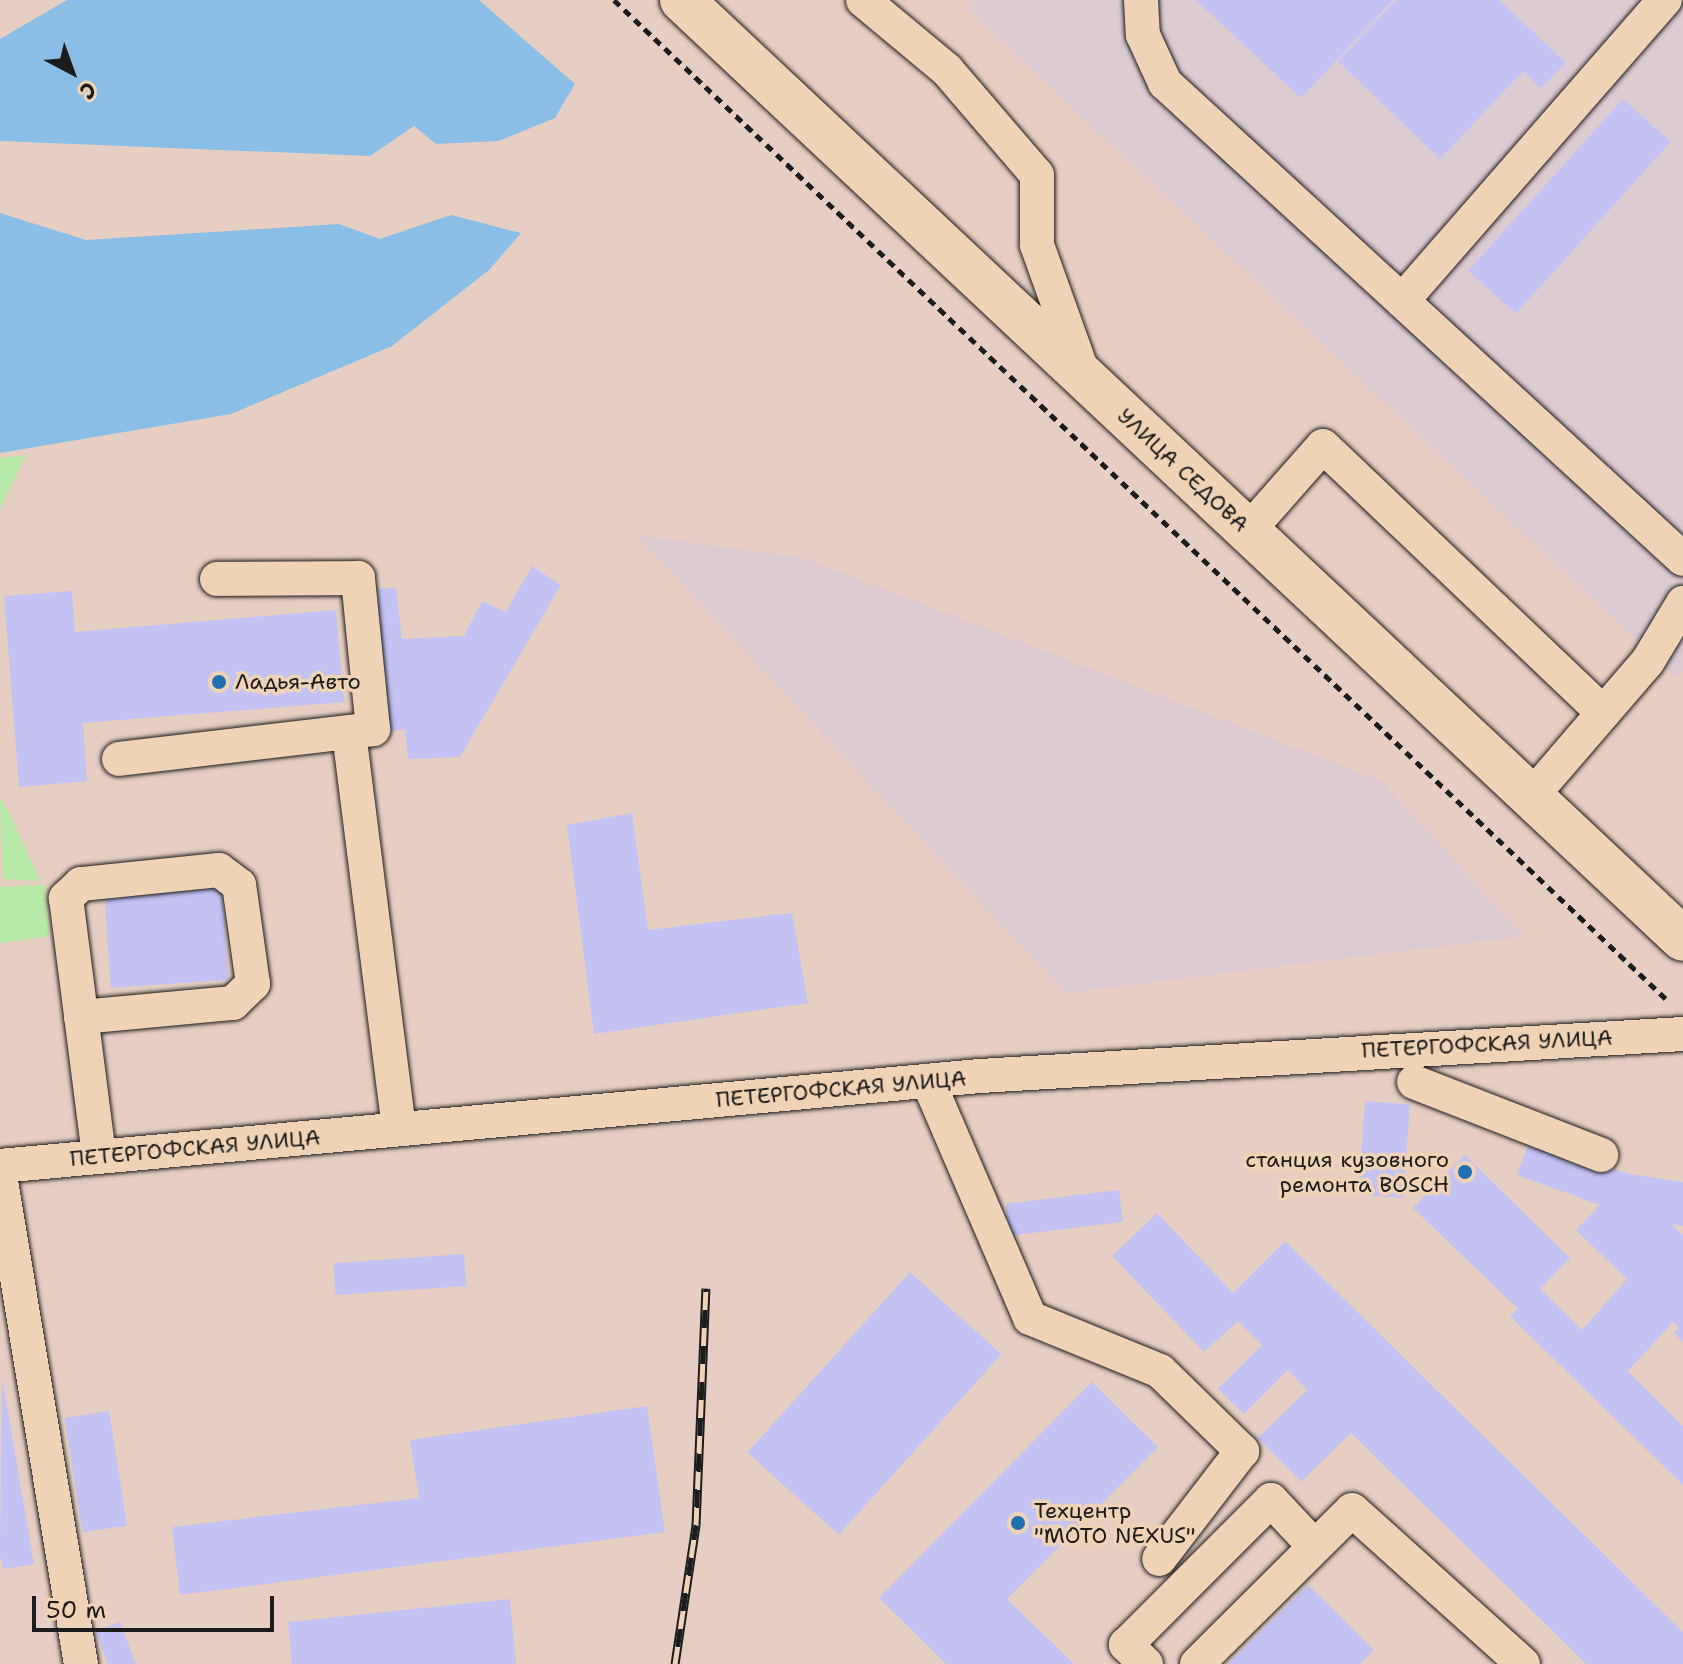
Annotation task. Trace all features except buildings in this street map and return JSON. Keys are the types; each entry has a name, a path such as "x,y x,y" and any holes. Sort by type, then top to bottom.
{"main road":[{"name":"УЛИЦА СЕДОВА","path":"682,0 1683,939"}],"street":[{"path":"863,0 947,70 1037,175 1037,245 1084,377"},
{"path":"1141,0 1143,35 1165,83 1683,559"},
{"path":"1402,301 1665,0"},
{"path":"1248,531 1323,446 1603,713"},
{"path":"119,759 373,729 358,578 217,579"},
{"path":"1531,797 1648,661 1683,603"},
{"path":"349,733 399,1129"},
{"path":"81,1017 233,1003 253,984 239,885 219,870 81,884 66,898 68,914 99,1157"},
{"name":"ПЕТЕРГОФСКАЯ УЛИЦА","path":"0,1166 928,1081 1361,1049 1413,1078 1677,1019"},
{"path":"1413,1078 1601,1155"},
{"path":"928,1081 1030,1318 1160,1371 1242,1451 1159,1559"},
{"path":"0,1175 81,1664"},
{"path":"1146,1664 1126,1645 1271,1500 1314,1546"},
{"path":"1197,1664 1352,1510 1523,1664"}],"path":[{"path":"614,0 1677,1019"}],"shaded area":[{"path":"974,0 1683,0 1683,671 1676,678 966,8"},
{"path":"636,535 803,558 1382,781 1524,936 1065,993"}],"green space":[{"path":"26,455 0,509 0,458"},
{"path":"0,799 8,810 40,881 3,879"},
{"path":"45,885 49,936 0,943 0,887"}],"water":[{"path":"67,0 479,0 575,84 555,118 499,141 436,144 414,126 370,156 0,141 0,39"},
{"path":"0,213 86,240 339,224 380,239 451,215 521,233 489,270 392,346 231,414 0,453"}],"railway":[{"path":"675,1664 696,1525 706,1288"}],"place":[{"name":"Ладья-Авто","path":"219,682"},
{"name":"станция кузовного ремонта BOSCH","path":"1465,1172"},
{"name":"Техцентр \"MOTO NEXUS\"","path":"1018,1523"}]}
